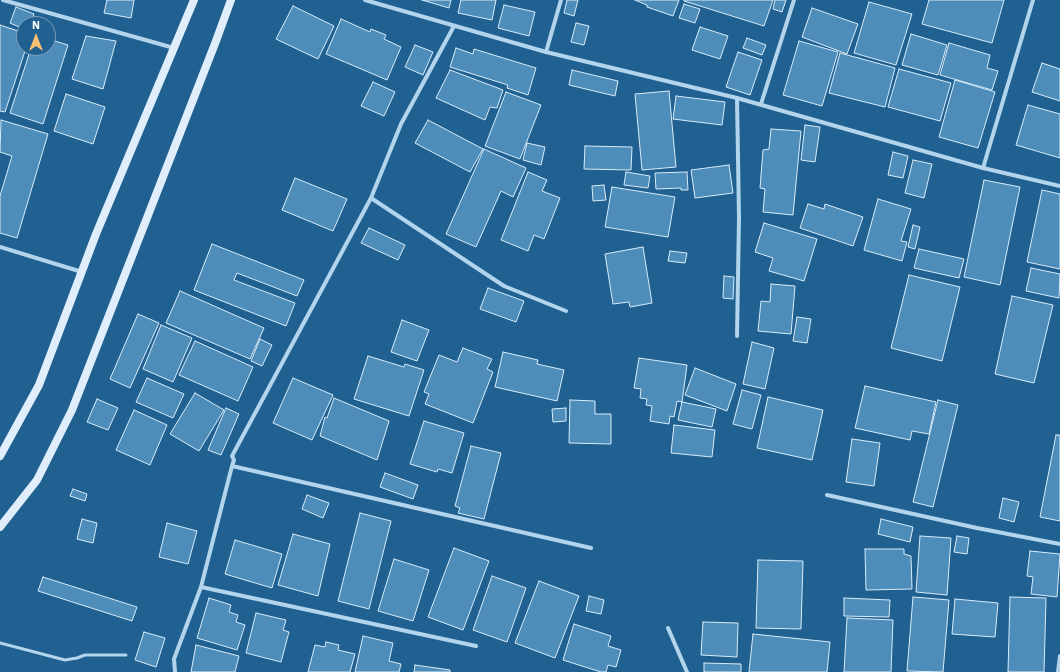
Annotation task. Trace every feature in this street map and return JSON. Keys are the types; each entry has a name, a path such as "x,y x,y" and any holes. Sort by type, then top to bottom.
{"main road":[{"path":"0,456 39,385 96,234 194,0"},
{"path":"0,527 37,480 72,410 211,56 231,0"}],"street":[{"path":"3,0 174,48"},
{"path":"365,0 546,52 761,104 983,168 1060,186"},
{"path":"546,52 561,0"},
{"path":"761,104 794,0"},
{"path":"983,168 1033,0"},
{"path":"176,672 174,659 201,587 234,460 232,456 371,198 401,124 454,26"},
{"path":"737,98 739,218 737,336"},
{"path":"371,198 504,286 566,311"},
{"path":"0,247 82,272"},
{"path":"232,466 591,548"},
{"path":"827,495 977,528 1060,544"},
{"path":"201,587 476,646"},
{"path":"668,628 687,672"},
{"path":"1058,672 1060,656"}],"lane":[{"path":"0,643 65,660 77,658 85,654 126,654"}],"building":[{"path":"107,0 134,0 131,18 104,13"},
{"path":"422,0 451,0 449,8"},
{"path":"461,0 496,0 492,20 458,13"},
{"path":"567,0 578,0 574,16 564,13"},
{"path":"635,0 679,0 673,16 647,7 647,5"},
{"path":"684,0 773,0 764,26"},
{"path":"775,0 786,0 782,12 773,9"},
{"path":"929,0 1004,0 992,43 922,24"},
{"path":"869,2 912,14 896,65 854,53"},
{"path":"684,4 700,9 695,23 679,18"},
{"path":"504,5 535,12 529,36 498,28"},
{"path":"293,6 334,26 318,59 276,39"},
{"path":"16,7 34,14 33,16 16,16 16,26 10,23"},
{"path":"812,8 858,24 847,54 802,37"},
{"path":"341,19 370,32 371,29 386,35 384,39 401,47 387,80 326,54"},
{"path":"576,23 589,26 584,45 571,42"},
{"path":"0,25 16,30 16,56 23,56 5,112 0,111"},
{"path":"700,27 728,36 720,59 692,50"},
{"path":"911,34 947,45 938,75 902,65"},
{"path":"86,36 116,41 103,89 72,79"},
{"path":"747,38 766,45 762,55 743,48"},
{"path":"56,41 68,45 43,124 10,113 28,56 56,56"},
{"path":"799,41 838,52 822,106 783,95"},
{"path":"949,43 990,55 987,68 998,71 992,90 940,75"},
{"path":"415,45 433,52 423,75 405,67"},
{"path":"456,48 473,54 474,49 536,68 528,95 507,88 508,85 450,67"},
{"path":"738,52 762,60 750,95 726,87"},
{"path":"840,53 895,68 885,107 829,93"},
{"path":"1042,63 1060,69 1060,101 1032,92"},
{"path":"899,69 951,83 940,121 888,107"},
{"path":"450,70 503,90 497,108 490,107 485,120 436,98"},
{"path":"572,70 618,81 615,96 569,85"},
{"path":"955,80 995,92 978,148 939,137"},
{"path":"373,82 395,92 384,116 361,106"},
{"path":"669,91 676,167 642,170 635,94"},
{"path":"506,92 541,105 520,159 485,146"},
{"path":"66,94 105,107 93,144 54,131"},
{"path":"676,96 725,102 722,125 673,119"},
{"path":"1028,105 1060,114 1060,158 1016,145"},
{"path":"1,120 48,134 17,238 0,233 0,196 12,156 0,152"},
{"path":"428,120 483,149 470,172 415,143"},
{"path":"805,125 820,127 815,162 801,160"},
{"path":"771,129 801,131 793,215 763,212 765,189 760,188 763,150 769,149"},
{"path":"527,143 545,147 541,165 523,160"},
{"path":"585,146 632,147 631,170 584,169"},
{"path":"484,149 526,168 513,197 501,191 476,247 446,234"},
{"path":"893,152 908,156 903,178 888,175"},
{"path":"913,160 932,164 924,198 905,193"},
{"path":"729,165 733,193 695,198 691,170"},
{"path":"528,172 547,180 542,191 560,198 544,239 534,235 528,251 501,240"},
{"path":"626,172 650,176 648,188 624,185"},
{"path":"687,172 688,190 681,190 681,188 656,189 655,173"},
{"path":"295,178 347,199 333,231 282,210"},
{"path":"984,180 1020,187 1000,285 964,277"},
{"path":"604,185 606,200 593,201 592,186"},
{"path":"612,187 675,197 668,237 605,227"},
{"path":"1042,190 1060,194 1060,269 1027,262"},
{"path":"878,199 911,209 901,241 907,242 902,261 864,250"},
{"path":"808,204 824,209 825,204 863,217 853,246 800,228"},
{"path":"764,223 817,239 804,281 769,271 773,258 755,252"},
{"path":"913,225 920,227 915,249 908,247"},
{"path":"369,228 405,245 398,260 361,243"},
{"path":"212,244 304,280 297,296 237,273 234,280 295,303 286,326 194,290"},
{"path":"643,247 652,303 630,307 629,302 613,304 605,254"},
{"path":"919,249 964,259 959,278 914,268"},
{"path":"670,251 687,253 685,263 668,261"},
{"path":"1031,268 1060,274 1059,298 1026,291"},
{"path":"909,275 960,287 942,361 891,348"},
{"path":"724,276 734,277 733,299 723,298"},
{"path":"771,284 795,286 791,334 758,331 761,301 770,302"},
{"path":"488,288 524,301 516,322 480,309"},
{"path":"180,291 264,328 250,359 166,323"},
{"path":"1012,296 1053,305 1034,383 995,374"},
{"path":"138,314 159,323 130,388 110,379"},
{"path":"797,317 811,319 807,343 793,341"},
{"path":"402,320 429,330 417,361 391,352"},
{"path":"161,325 192,338 173,382 143,369"},
{"path":"260,339 272,345 262,366 251,361"},
{"path":"195,341 253,367 238,401 179,375"},
{"path":"752,342 774,348 765,389 743,384"},
{"path":"463,348 492,359 487,369 493,372 473,423 425,404 429,394 424,392 439,355 457,362"},
{"path":"503,352 538,360 537,364 564,370 557,401 495,387"},
{"path":"368,356 404,367 405,364 424,370 409,416 354,399"},
{"path":"639,358 687,365 682,402 677,401 674,417 670,416 669,424 650,421 652,406 646,405 647,399 640,398 641,389 634,388"},
{"path":"695,368 736,384 727,411 685,395"},
{"path":"147,378 184,394 173,418 136,402"},
{"path":"293,378 333,395 312,440 273,423"},
{"path":"865,386 936,402 929,434 912,431 910,440 855,428"},
{"path":"742,390 761,395 752,429 733,424"},
{"path":"195,393 224,410 199,451 170,434"},
{"path":"768,397 823,410 812,460 757,448"},
{"path":"334,398 389,421 377,460 320,436 325,417 327,418"},
{"path":"97,399 118,408 108,430 87,422"},
{"path":"570,400 595,401 595,414 611,414 611,444 569,443"},
{"path":"938,400 958,405 933,507 913,502"},
{"path":"682,402 716,409 712,427 678,420"},
{"path":"226,408 239,414 221,455 208,450"},
{"path":"566,408 566,421 553,422 552,409"},
{"path":"134,410 167,425 150,465 116,450"},
{"path":"424,421 464,433 452,473 438,469 437,472 410,464"},
{"path":"674,425 715,430 712,457 671,453"},
{"path":"1056,435 1060,435 1060,521 1040,517"},
{"path":"852,439 880,443 874,486 846,482"},
{"path":"471,446 501,453 484,519 458,513 460,508 455,506"},
{"path":"385,473 418,485 413,499 380,487"},
{"path":"73,489 87,494 85,501 70,496"},
{"path":"307,495 329,503 323,518 302,509"},
{"path":"1003,498 1019,502 1014,522 999,518"},
{"path":"360,513 391,521 369,609 338,601"},
{"path":"82,519 97,523 93,543 77,539"},
{"path":"881,519 913,527 910,542 878,534"},
{"path":"167,523 197,531 188,564 159,557"},
{"path":"293,534 330,544 318,596 278,585"},
{"path":"920,536 951,538 947,595 916,592"},
{"path":"957,536 969,538 967,554 954,552"},
{"path":"235,540 282,554 272,588 225,574"},
{"path":"454,548 489,561 463,630 428,617"},
{"path":"865,549 904,549 904,554 911,556 912,589 866,590"},
{"path":"1030,551 1060,554 1057,597 1031,594 1033,577 1027,576"},
{"path":"394,559 429,570 413,621 378,611"},
{"path":"758,560 803,561 801,629 756,628"},
{"path":"492,576 526,588 507,642 473,630"},
{"path":"43,577 137,607 132,621 38,591"},
{"path":"539,581 579,596 555,658 515,643"},
{"path":"589,596 604,600 601,614 586,611"},
{"path":"913,597 949,600 943,672 907,671"},
{"path":"1010,597 1046,598 1044,672 1008,672"},
{"path":"209,598 231,605 229,612 238,615 236,622 245,625 237,650 197,638"},
{"path":"844,598 890,600 889,617 844,616"},
{"path":"955,599 998,603 995,637 952,634"},
{"path":"256,613 286,620 283,630 289,632 281,662 246,653"},
{"path":"847,618 893,620 891,672 844,672"},
{"path":"703,622 738,623 737,657 701,655"},
{"path":"574,624 611,636 608,646 621,650 616,667 608,665 606,672 601,672 563,660"},
{"path":"144,632 165,638 156,667 135,660"},
{"path":"753,634 830,642 827,672 749,672"},
{"path":"363,636 393,643 389,661 401,664 399,672 355,672"},
{"path":"326,642 339,645 338,650 355,654 350,672 308,672 315,645 325,647"},
{"path":"196,645 239,656 235,672 191,672"},
{"path":"704,663 741,664 741,672 704,672"},
{"path":"415,665 450,670 450,672 414,672"}]}
